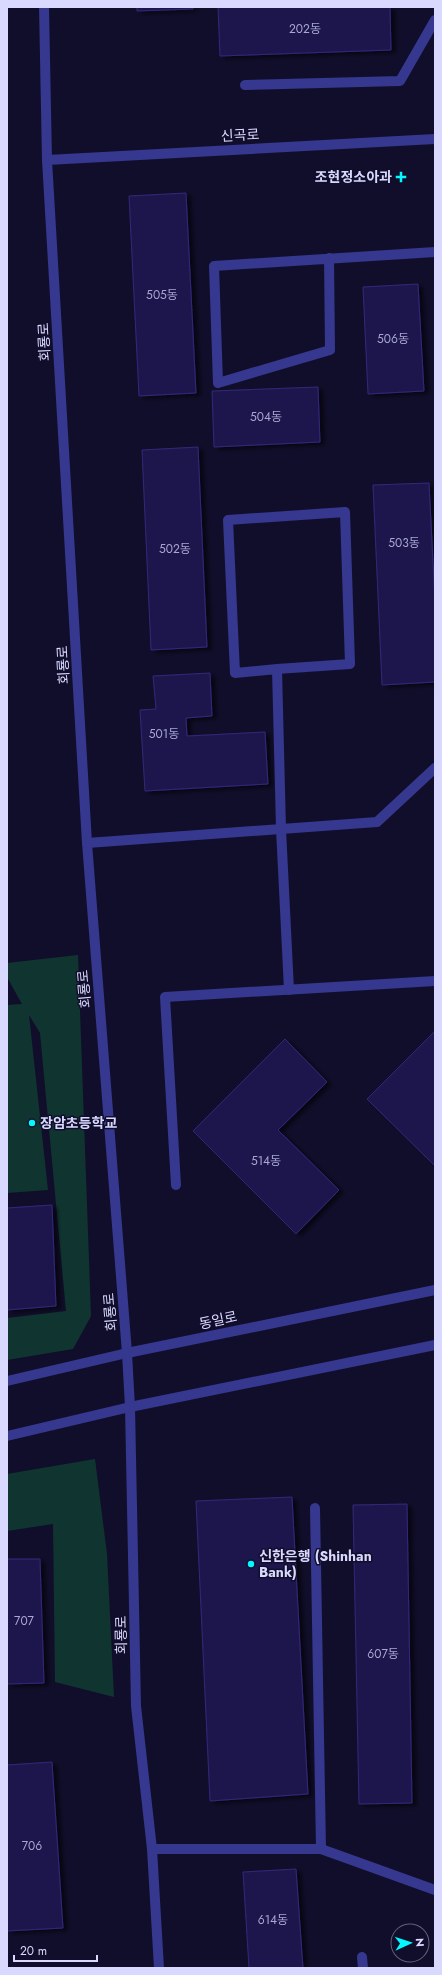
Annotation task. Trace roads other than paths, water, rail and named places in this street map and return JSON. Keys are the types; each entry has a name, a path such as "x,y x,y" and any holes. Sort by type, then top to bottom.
{"street":[{"name":"회룡로","path":"44,7 47,160 87,842 130,1407 136,1706 152,1849 159,1968"},
{"path":"245,85 400,81 435,20"},
{"name":"신곡로","path":"47,160 435,139"},
{"path":"328,258 330,350 218,383 214,266 328,258 435,252"},
{"path":"345,512 350,664 277,669 235,673 228,520 345,512"},
{"path":"277,669 281,829 289,990"},
{"path":"87,842 377,822 435,768"},
{"path":"176,1185 165,997 435,981"},
{"name":"동일로","path":"7,1381 127,1353 435,1290"},
{"path":"7,1436 130,1407 435,1345"},
{"path":"315,1508 321,1849"},
{"path":"152,1849 321,1849 435,1890"},
{"path":"362,1957 363,1968"}],"place":[{"name":"조현정소아과","path":"401,177"},
{"name":"장암초등학교","path":"32,1123"},
{"name":"신한은행 (Shinhan Bank)","path":"251,1564"}]}
